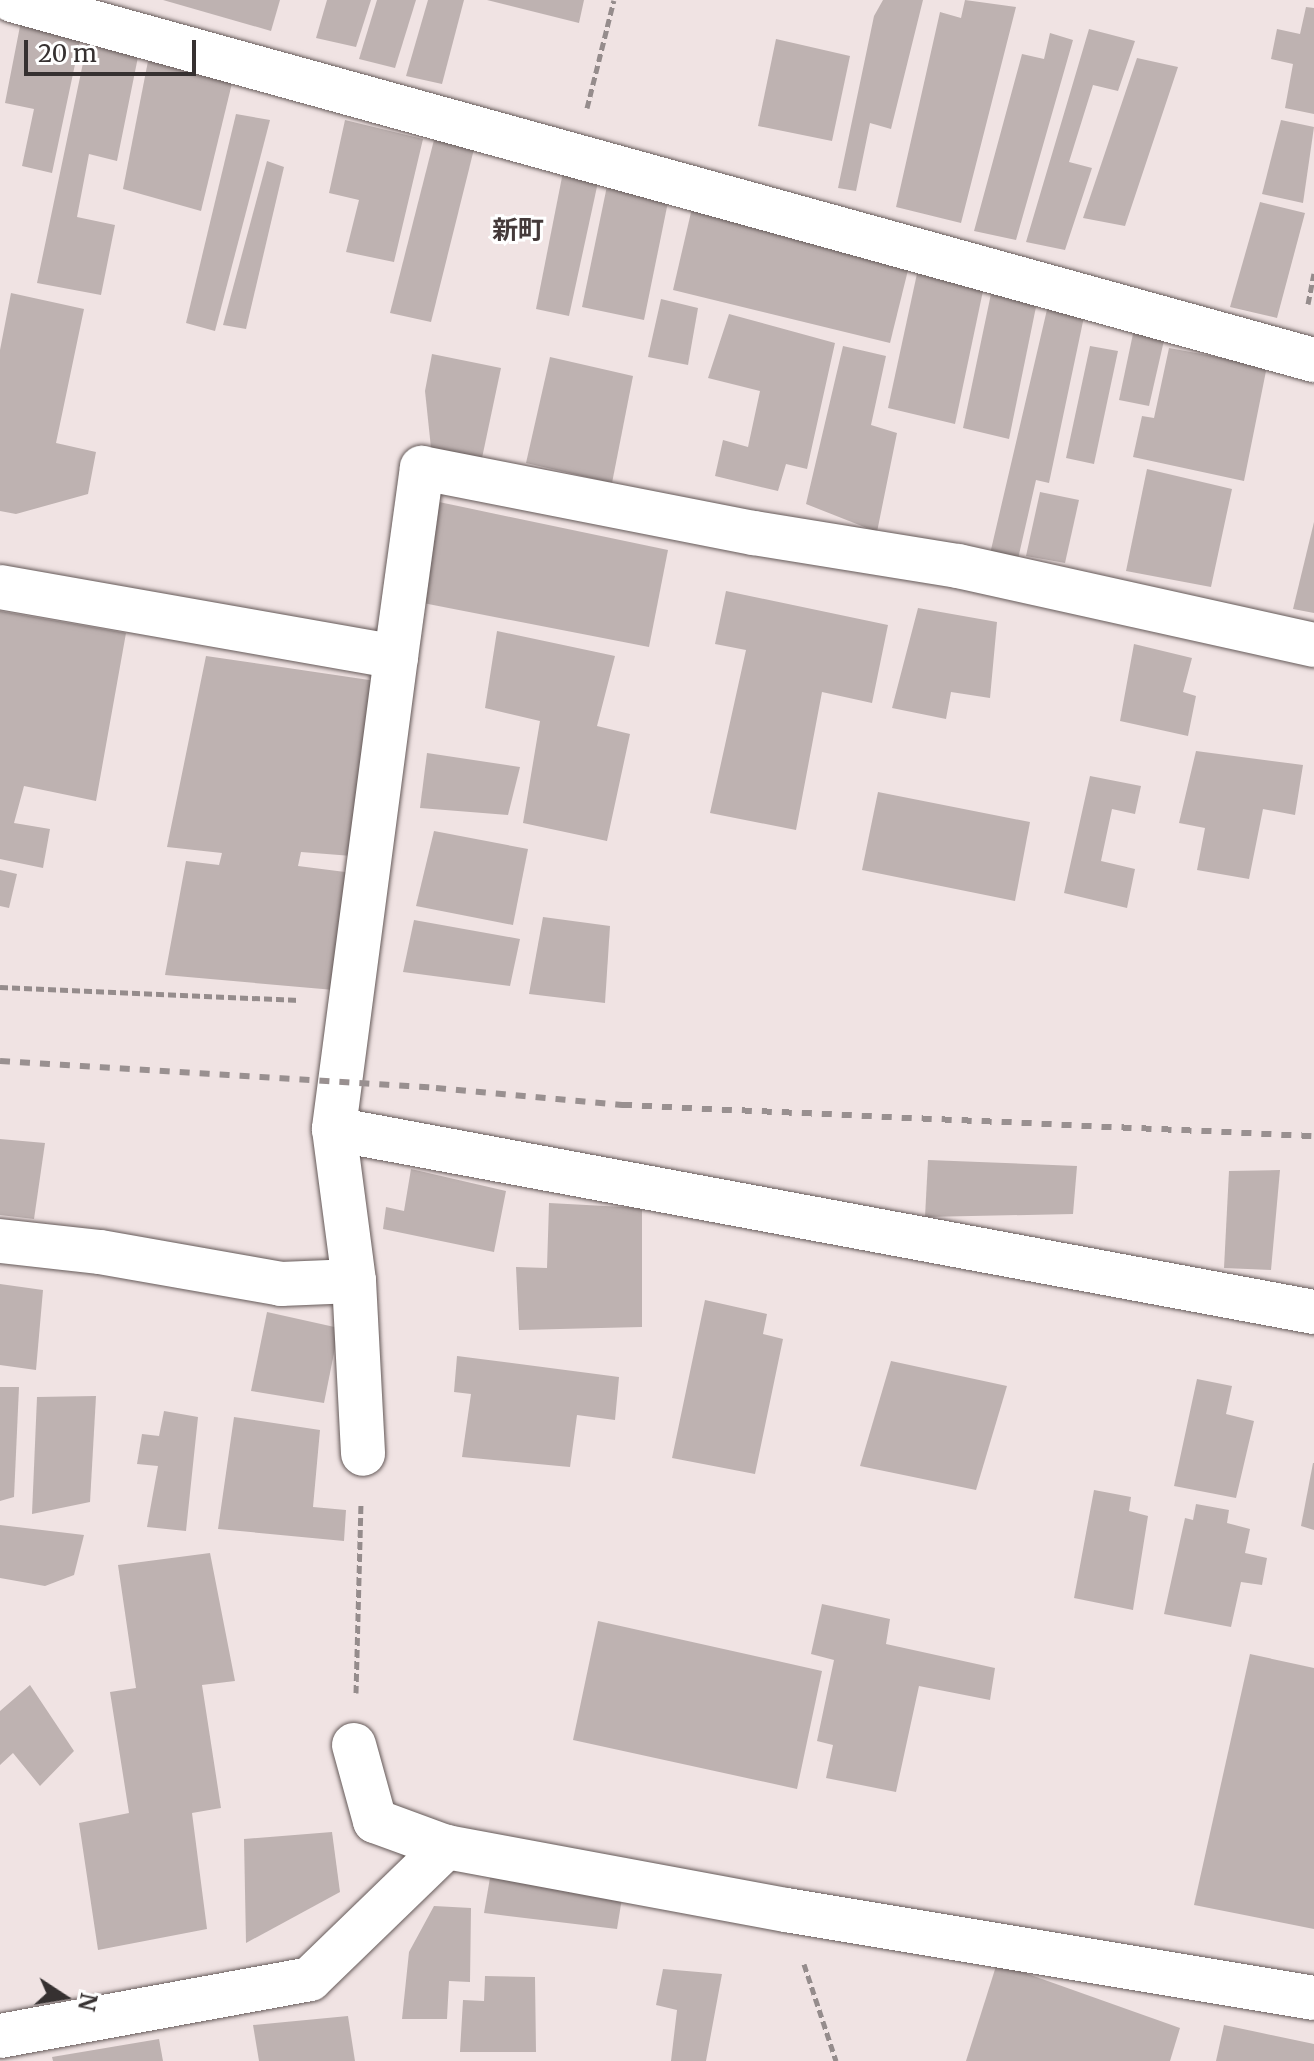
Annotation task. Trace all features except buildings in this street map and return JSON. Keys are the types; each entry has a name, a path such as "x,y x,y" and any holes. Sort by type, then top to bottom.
{"street":[{"path":"12,0 1314,360"},
{"path":"363,1454 354,1281 334,1129 422,468 754,533 958,566 1314,645"},
{"path":"0,587 396,657"},
{"path":"334,1129 1314,1312"},
{"path":"0,1241 100,1252 281,1284 354,1281"},
{"path":"354,1745 375,1821 446,1847 786,1910 1314,1998"},
{"path":"0,2036 310,1979 446,1847"}],"path":[{"path":"575,156 614,0"},
{"path":"0,987 353,1003"},
{"path":"354,1745 363,1454"},
{"path":"786,1910 836,2061"}],"railway":[{"path":"0,1061 436,1088 622,1105 1314,1136"}],"district":[{"name":"新町","path":"518,230"}]}
